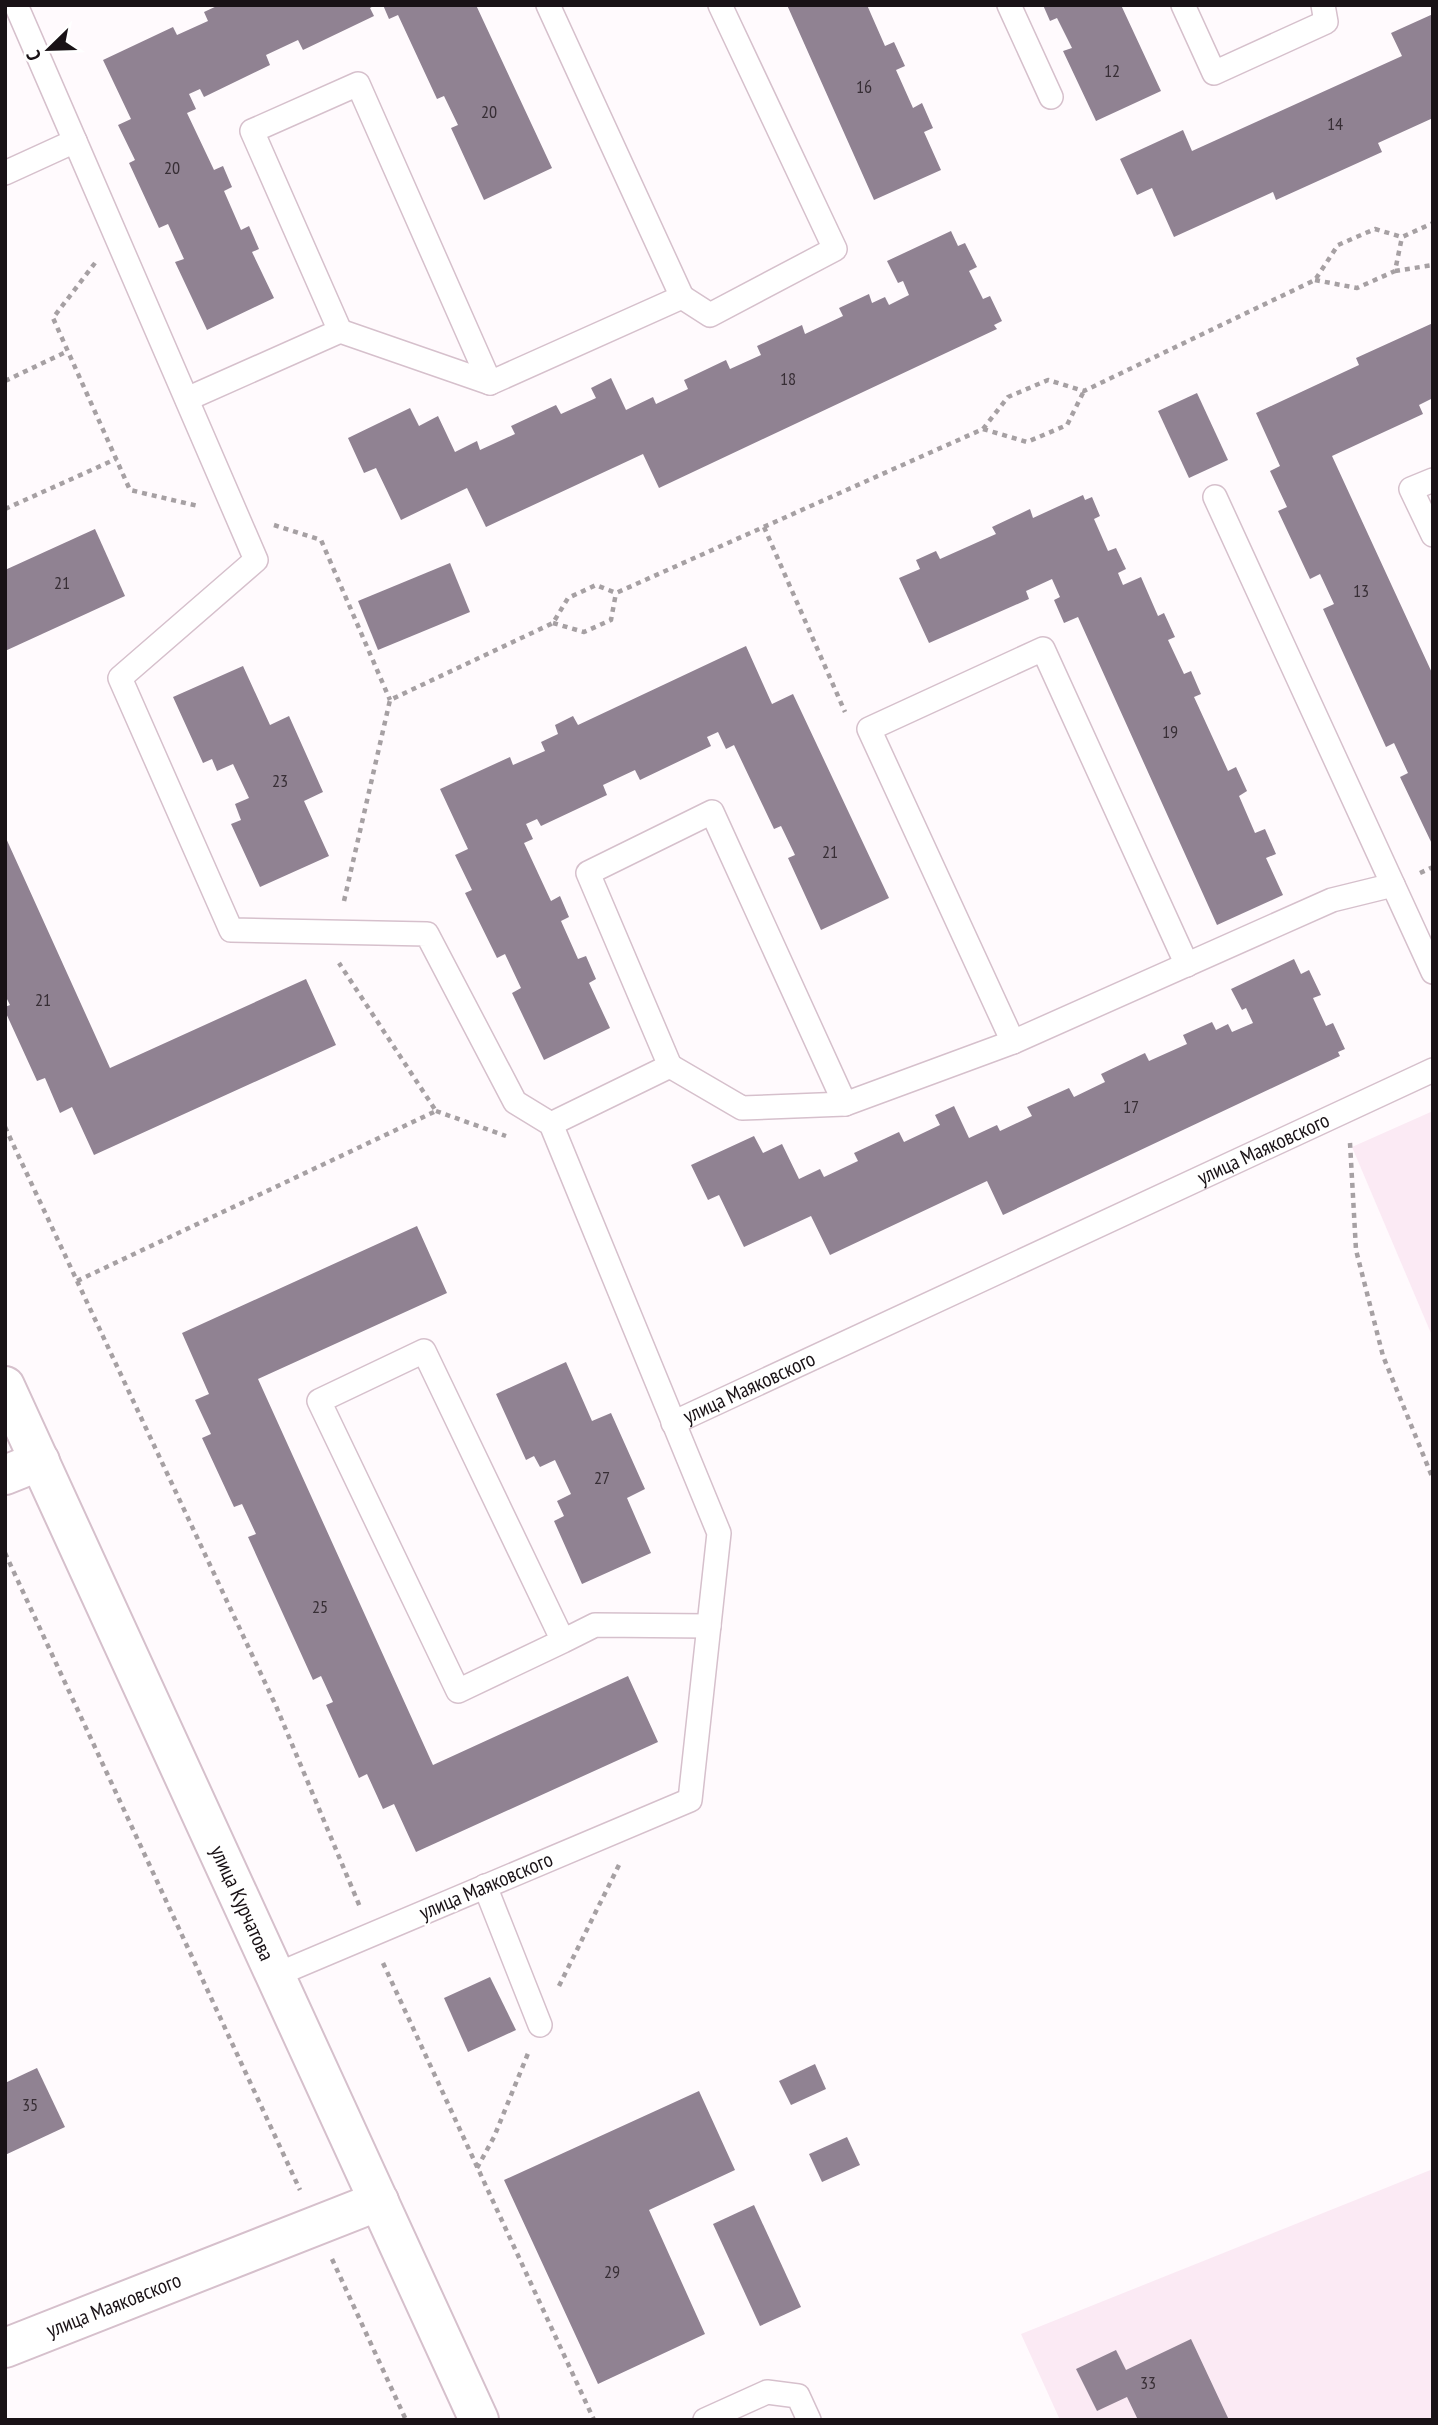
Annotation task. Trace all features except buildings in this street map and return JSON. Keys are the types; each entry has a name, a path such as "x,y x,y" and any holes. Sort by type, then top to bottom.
{"street":[{"name":"улица Курчатова","path":"5,1386 478,2420"},
{"path":"5,1475 40,1461"},
{"name":"улица Маяковского","path":"5,2348 379,2201"}],"lane":[{"path":"16,5 256,560 120,678 231,930 427,934 515,1102 551,1124 673,1423"},
{"path":"548,5 682,297 710,315 835,249 720,5"},
{"path":"1009,5 1051,97"},
{"path":"1184,5 1214,73 1326,22 1323,5"},
{"path":"340,331 252,131 358,84 490,383"},
{"path":"5,173 75,141"},
{"path":"187,399 340,331 490,383 682,297"},
{"path":"1433,480 1411,489 1433,535"},
{"path":"1215,497 1433,972"},
{"path":"1013,1042 869,729 1043,649 1187,965"},
{"path":"845,1104 712,812 588,873 670,1066 742,1108 845,1104 1013,1042 1332,900 1393,885"},
{"path":"551,1124 670,1066"},
{"name":"улица Маяковского","path":"276,1975 690,1800 719,1533 673,1423 1433,1070"},
{"path":"563,1641 424,1351 319,1401 458,1691 563,1641 595,1625 709,1626"},
{"path":"485,1886 540,2025"},
{"path":"705,2420 767,2392 799,2396 810,2420"}],"path":[{"path":"983,429 1027,442 1067,425 1084,391 1315,280 1338,245 1375,229 1402,237 1433,223"},
{"path":"1395,271 1402,237"},
{"path":"1315,280 1357,288 1395,271 1433,265"},
{"path":"5,381 68,351"},
{"path":"77,1281 436,1111 334,955 390,699 553,623 568,598 596,586 616,593 983,429 1008,397 1048,380 1084,391"},
{"path":"5,509 116,459"},
{"path":"553,623 583,632 611,620 616,593"},
{"path":"1349,1109 1356,1250 1383,1356 1433,1479"},
{"path":"5,1127 276,1706 400,2002 594,2420"},
{"path":"5,1553 406,2420"}],"shaded area":[{"path":"1433,1111 1433,1338 1352,1147"},
{"path":"1433,2169 1433,2420 1060,2420 1021,2334"}]}
